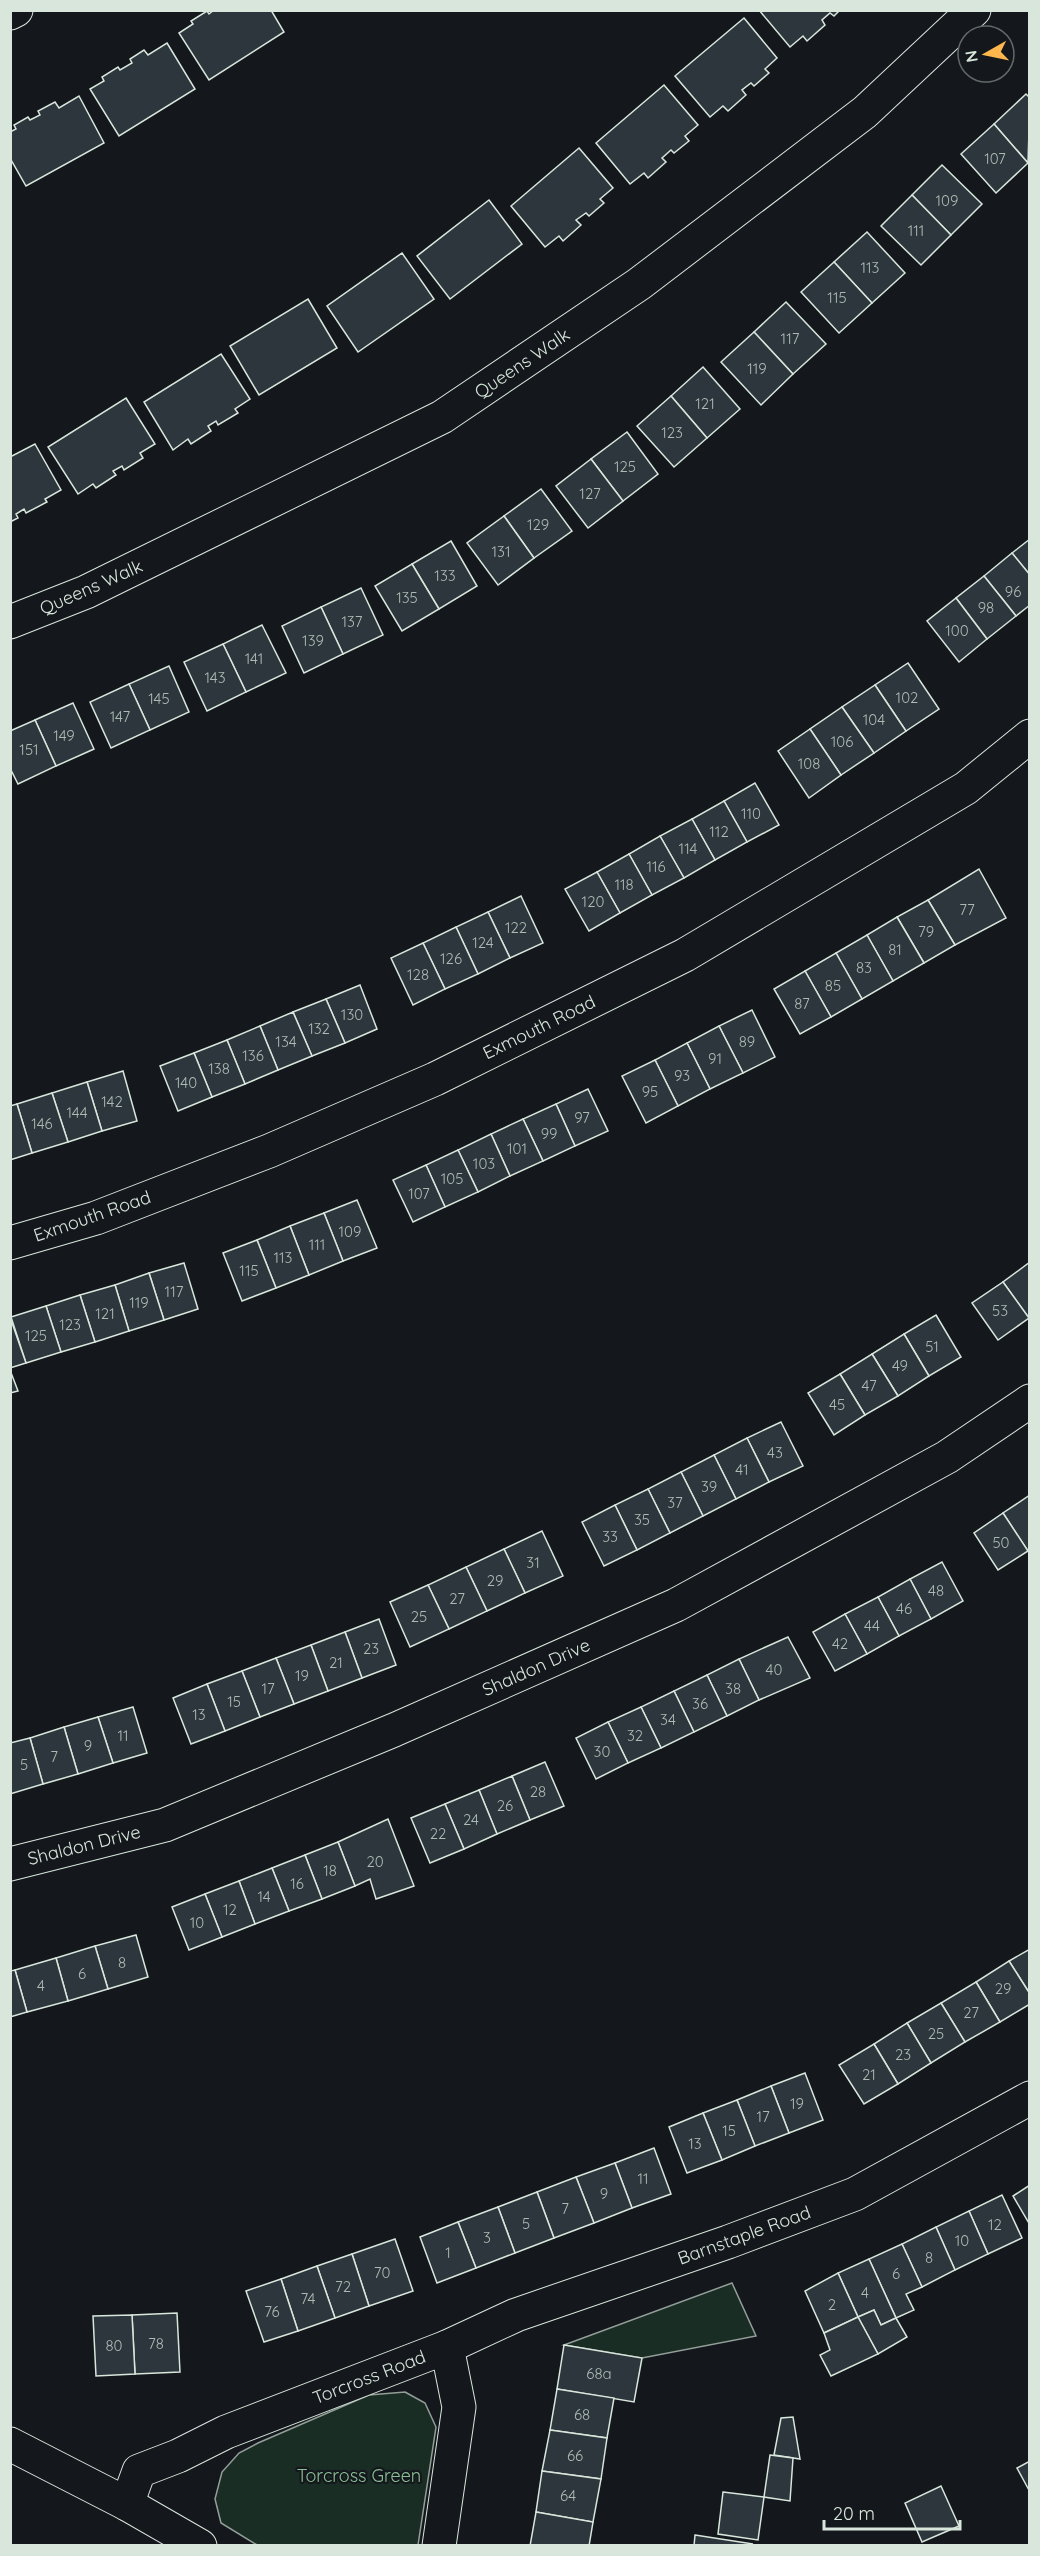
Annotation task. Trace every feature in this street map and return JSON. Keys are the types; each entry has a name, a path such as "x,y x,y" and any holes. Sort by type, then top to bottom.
{"street":[{"path":"10,14 16,10"},
{"name":"Queens Walk","path":"10,622 86,592 442,417 639,284 865,112 974,10"},
{"name":"Exmouth Road","path":"10,1243 96,1218 269,1151 435,1079 675,960 966,788 1029,736"},
{"name":"Shaldon Drive","path":"10,1864 165,1825 394,1730 676,1605 947,1457 1029,1401"},
{"name":"Barnstaple Road","path":"447,2347 516,2315 728,2242 855,2194 1029,2098"},
{"name":"Torcross Road","path":"127,2504 139,2471 178,2456 226,2432 447,2347 459,2408 439,2546"},
{"path":"10,2444 127,2504 200,2546"}],"green space":[{"path":"732,2283 756,2336 642,2358 564,2345"},
{"name":"Torcross Green","path":"405,2392 425,2403 436,2427 418,2545 257,2545 221,2523 215,2499 222,2472 239,2453 369,2395"}],"building":[{"path":"214,10 271,10 284,32 209,80 179,33 193,24 191,21 207,11 209,14"},
{"path":"759,10 840,10 834,16 830,13 822,20 825,25 807,41 803,36 790,47"},
{"path":"744,18 777,58 765,69 769,73 754,86 751,83 742,90 746,95 728,111 723,106 710,117 675,76"},
{"path":"167,43 195,89 119,136 90,89 104,81 102,77 118,67 120,70 132,63 130,59 144,50 148,55"},
{"path":"664,85 698,125 685,136 689,141 674,153 671,150 662,158 666,162 648,178 644,173 630,184 596,143"},
{"path":"1026,94 1030,98 1028,163 994,124"},
{"path":"79,96 104,143 26,186 10,158 10,132 16,129 14,125 28,117 30,120 40,115 38,111 55,102 59,108"},
{"path":"994,124 1028,163 996,193 961,154"},
{"path":"579,148 613,188 600,199 604,203 589,216 586,213 576,220 581,225 563,241 559,236 545,247 511,206"},
{"path":"942,165 982,204 951,235 912,195"},
{"path":"912,195 951,235 921,265 881,226"},
{"path":"489,200 522,244 450,299 417,256"},
{"path":"867,232 905,273 872,303 834,262"},
{"path":"402,253 434,299 358,352 327,306"},
{"path":"834,262 872,303 839,333 801,292"},
{"path":"308,299 337,348 259,395 230,346"},
{"path":"786,302 826,344 793,374 754,332"},
{"path":"754,332 793,374 761,405 721,362"},
{"path":"221,354 250,399 235,409 238,413 218,425 216,421 208,426 211,431 191,444 188,439 173,450 144,402"},
{"path":"703,367 740,409 707,438 671,396"},
{"path":"671,396 707,438 674,467 637,426"},
{"path":"126,398 155,444 140,453 143,458 124,470 122,466 113,471 116,475 96,488 93,484 78,494 48,447"},
{"path":"627,432 658,474 623,501 591,459"},
{"path":"35,444 61,490 45,499 47,502 26,513 24,509 16,514 18,518 10,522 10,457"},
{"path":"591,459 623,501 588,528 556,486"},
{"path":"541,489 572,531 534,558 504,516"},
{"path":"504,516 534,558 498,585 467,543"},
{"path":"1030,539 1030,575 1012,553"},
{"path":"451,541 477,586 439,609 412,564"},
{"path":"1012,553 1030,575 1030,605 1016,616 984,576"},
{"path":"412,564 439,609 402,631 375,586"},
{"path":"984,576 1016,616 987,639 956,598"},
{"path":"361,588 383,635 343,654 321,607"},
{"path":"956,598 987,639 959,662 927,621"},
{"path":"321,607 343,654 304,673 282,626"},
{"path":"262,625 286,673 246,692 223,644"},
{"path":"223,644 246,692 207,711 184,662"},
{"path":"908,663 939,709 906,731 875,685"},
{"path":"169,666 189,712 150,730 129,684"},
{"path":"129,684 150,730 111,748 90,702"},
{"path":"875,685 906,731 874,753 842,707"},
{"path":"73,703 94,749 56,766 35,720"},
{"path":"842,707 874,753 841,775 810,729"},
{"path":"35,720 56,766 18,784 10,768 10,731"},
{"path":"810,729 841,775 809,798 778,751"},
{"path":"755,783 779,825 747,842 724,801"},
{"path":"724,801 747,842 715,860 692,819"},
{"path":"692,819 715,860 684,878 660,836"},
{"path":"660,836 684,878 652,895 629,854"},
{"path":"629,854 652,895 620,913 597,872"},
{"path":"979,869 1006,918 955,945 928,900"},
{"path":"597,872 620,913 589,931 565,889"},
{"path":"521,896 543,943 510,958 488,912"},
{"path":"928,900 955,945 924,963 897,917"},
{"path":"488,912 510,958 478,974 456,927"},
{"path":"897,917 924,963 893,981 867,935"},
{"path":"456,927 478,974 445,989 423,943"},
{"path":"867,935 893,981 862,999 836,953"},
{"path":"423,943 445,989 413,1005 391,958"},
{"path":"836,953 862,999 831,1017 805,971"},
{"path":"805,971 831,1017 800,1034 774,989"},
{"path":"360,985 377,1029 345,1043 326,999"},
{"path":"326,999 345,1043 312,1056 293,1012"},
{"path":"752,1010 775,1057 743,1073 719,1026"},
{"path":"293,1012 312,1056 278,1070 260,1026"},
{"path":"260,1026 278,1070 245,1084 227,1040"},
{"path":"719,1026 743,1073 710,1089 687,1043"},
{"path":"227,1040 245,1084 212,1097 194,1053"},
{"path":"687,1043 710,1089 678,1106 655,1060"},
{"path":"194,1053 212,1097 178,1111 160,1066"},
{"path":"655,1060 678,1106 646,1123 622,1076"},
{"path":"123,1071 137,1121 102,1131 87,1082"},
{"path":"87,1082 102,1131 68,1142 52,1093"},
{"path":"588,1089 608,1131 575,1146 556,1104"},
{"path":"52,1093 68,1142 32,1153 17,1104"},
{"path":"17,1104 32,1153 10,1160 10,1106"},
{"path":"556,1104 575,1146 543,1161 523,1119"},
{"path":"523,1119 543,1161 510,1176 491,1134"},
{"path":"491,1134 510,1176 478,1192 458,1150"},
{"path":"458,1150 478,1192 445,1207 426,1165"},
{"path":"426,1165 445,1207 413,1222 393,1180"},
{"path":"357,1200 377,1248 343,1261 324,1213"},
{"path":"324,1213 343,1261 309,1275 290,1226"},
{"path":"290,1226 309,1275 276,1288 257,1240"},
{"path":"257,1240 276,1288 242,1301 223,1253"},
{"path":"1030,1262 1030,1317 1029,1318 1003,1282"},
{"path":"184,1263 198,1309 164,1320 149,1273"},
{"path":"149,1273 164,1320 129,1331 115,1285"},
{"path":"1003,1282 1029,1318 998,1340 972,1303"},
{"path":"115,1285 129,1331 95,1342 80,1295"},
{"path":"80,1295 95,1342 61,1352 46,1306"},
{"path":"46,1306 61,1352 26,1363 11,1317"},
{"path":"936,1315 961,1357 929,1376 904,1334"},
{"path":"10,1317 26,1363 10,1368"},
{"path":"904,1334 929,1376 898,1396 872,1354"},
{"path":"872,1354 898,1396 865,1415 840,1374"},
{"path":"10,1370 18,1391 10,1393"},
{"path":"840,1374 865,1415 834,1435 808,1393"},
{"path":"781,1422 803,1466 769,1482 747,1438"},
{"path":"747,1438 769,1482 736,1499 714,1455"},
{"path":"714,1455 736,1499 703,1516 681,1472"},
{"path":"681,1472 703,1516 670,1533 648,1489"},
{"path":"648,1489 670,1533 637,1550 615,1505"},
{"path":"1030,1495 1030,1549 1028,1551 1003,1513"},
{"path":"615,1505 637,1550 604,1566 582,1522"},
{"path":"1003,1513 1028,1551 998,1570 974,1533"},
{"path":"542,1531 563,1576 525,1593 504,1549"},
{"path":"504,1549 525,1593 487,1611 466,1567"},
{"path":"942,1562 963,1601 931,1619 910,1579"},
{"path":"466,1567 487,1611 449,1629 428,1585"},
{"path":"910,1579 931,1619 899,1636 878,1597"},
{"path":"428,1585 449,1629 410,1647 390,1602"},
{"path":"878,1597 899,1636 867,1654 845,1614"},
{"path":"845,1614 867,1654 835,1671 813,1632"},
{"path":"379,1619 396,1665 362,1678 345,1632"},
{"path":"345,1632 362,1678 328,1691 311,1645"},
{"path":"788,1637 810,1678 759,1700 739,1659"},
{"path":"311,1645 328,1691 294,1704 276,1658"},
{"path":"276,1658 294,1704 260,1717 242,1671"},
{"path":"739,1659 759,1700 727,1716 707,1675"},
{"path":"242,1671 260,1717 225,1731 207,1684"},
{"path":"707,1675 727,1716 694,1732 674,1691"},
{"path":"207,1684 225,1731 191,1744 173,1698"},
{"path":"674,1691 694,1732 661,1748 641,1707"},
{"path":"133,1707 147,1753 113,1763 98,1717"},
{"path":"641,1707 661,1748 628,1763 608,1722"},
{"path":"98,1717 113,1763 78,1774 64,1727"},
{"path":"608,1722 628,1763 596,1779 576,1738"},
{"path":"64,1727 78,1774 43,1784 30,1738"},
{"path":"30,1738 43,1784 10,1794 10,1743"},
{"path":"545,1762 564,1806 530,1820 512,1776"},
{"path":"512,1776 530,1820 497,1834 479,1790"},
{"path":"479,1790 497,1834 464,1849 445,1804"},
{"path":"445,1804 464,1849 430,1863 411,1818"},
{"path":"388,1819 414,1886 376,1899 370,1879 355,1886 338,1842"},
{"path":"338,1842 355,1886 322,1899 305,1855"},
{"path":"305,1855 322,1899 289,1911 272,1868"},
{"path":"272,1868 289,1911 255,1924 239,1881"},
{"path":"239,1881 255,1924 222,1937 205,1894"},
{"path":"205,1894 222,1937 189,1950 172,1907"},
{"path":"136,1935 148,1977 108,1989 95,1946"},
{"path":"95,1946 108,1989 68,2001 56,1958"},
{"path":"1030,1949 1030,1994 1009,1961"},
{"path":"56,1958 68,2001 27,2012 15,1970"},
{"path":"1009,1961 1030,1994 1030,2004 1000,2022 976,1982"},
{"path":"15,1970 27,2012 10,2017 10,1971"},
{"path":"976,1982 1000,2022 965,2042 941,2003"},
{"path":"941,2003 965,2042 931,2063 907,2023"},
{"path":"907,2023 931,2063 898,2084 874,2044"},
{"path":"874,2044 898,2084 864,2104 839,2065"},
{"path":"805,2073 823,2120 789,2133 771,2086"},
{"path":"771,2086 789,2133 755,2146 737,2100"},
{"path":"737,2100 755,2146 722,2160 703,2113"},
{"path":"703,2113 722,2160 687,2173 669,2127"},
{"path":"654,2148 671,2194 632,2208 615,2163"},
{"path":"615,2163 632,2208 594,2223 576,2177"},
{"path":"576,2177 594,2223 554,2238 537,2192"},
{"path":"1030,2185 1030,2225 1013,2196"},
{"path":"537,2192 554,2238 515,2253 498,2207"},
{"path":"1002,2195 1022,2238 988,2254 969,2211"},
{"path":"498,2207 515,2253 476,2268 458,2222"},
{"path":"969,2211 988,2254 955,2270 936,2227"},
{"path":"458,2222 476,2268 437,2283 420,2237"},
{"path":"936,2227 955,2270 922,2287 902,2244"},
{"path":"395,2239 413,2291 369,2306 352,2254"},
{"path":"902,2244 922,2287 906,2294 914,2310 896,2318 869,2259"},
{"path":"352,2254 369,2306 335,2318 317,2266"},
{"path":"869,2259 896,2318 881,2325 874,2310 858,2317 838,2273"},
{"path":"317,2266 335,2318 298,2331 281,2279"},
{"path":"838,2273 858,2317 824,2333 805,2291"},
{"path":"281,2279 298,2331 264,2342 246,2291"},
{"path":"874,2310 881,2325 896,2318 907,2337 878,2354 858,2317"},
{"path":"177,2313 180,2372 135,2374 132,2315"},
{"path":"132,2315 135,2374 96,2376 93,2316"},
{"path":"858,2317 878,2354 831,2376 820,2355 830,2350 824,2333"},
{"path":"564,2345 642,2358 634,2402 557,2389"},
{"path":"557,2389 614,2398 607,2438 550,2430"},
{"path":"793,2417 800,2459 774,2455 781,2418"},
{"path":"550,2430 607,2438 601,2479 542,2471"},
{"path":"770,2455 793,2458 790,2501 764,2497"},
{"path":"1030,2461 1030,2492 1017,2468"},
{"path":"542,2471 601,2479 593,2522 536,2512"},
{"path":"941,2486 959,2526 922,2542 905,2503"},
{"path":"723,2492 764,2497 758,2540 718,2534"},
{"path":"536,2512 593,2522 589,2546 530,2546"},
{"path":"695,2535 753,2544 694,2546"}]}
